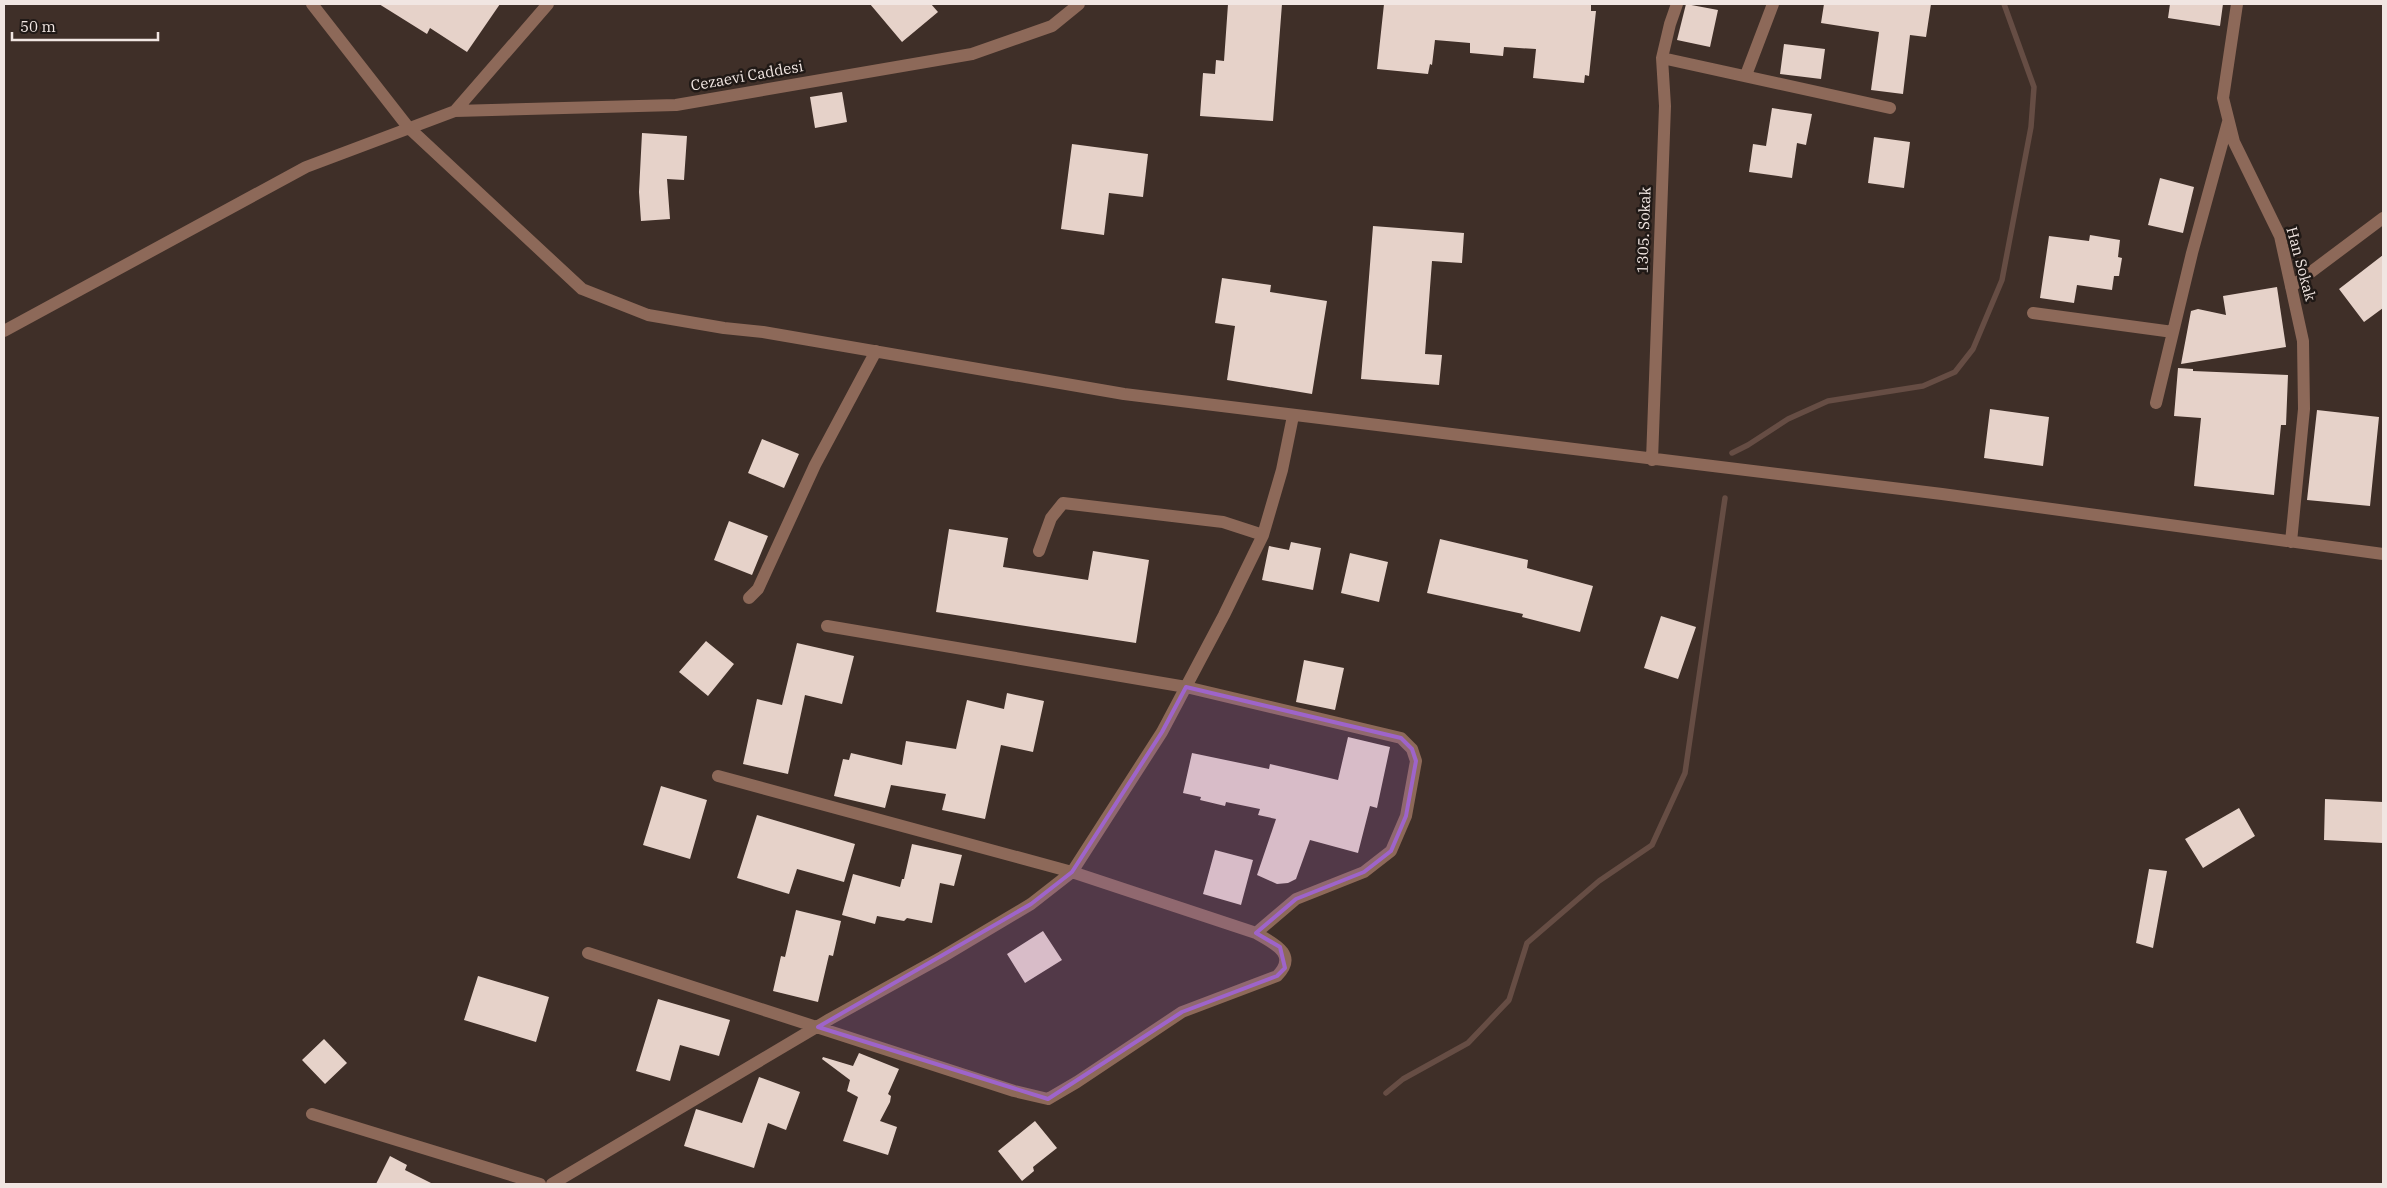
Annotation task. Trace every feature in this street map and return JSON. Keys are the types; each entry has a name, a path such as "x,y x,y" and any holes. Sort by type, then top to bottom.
{"street":[{"path":"312,4 408,128 582,289 648,315 724,328 763,332 1124,394 1652,460 1951,495 2383,554"},
{"path":"455,111 548,4"},
{"name":"Cezaevi Caddesi","path":"4,331 306,167 455,111 676,105 972,54 1052,26 1079,4"},
{"name":"1305. Sokak","path":"1652,460 1665,106 1662,58 1670,24 1678,4"},
{"path":"1746,75 1773,4"},
{"name":"Han Sokak","path":"2237,4 2223,98 2234,142 2280,236 2303,340 2304,409 2291,542"},
{"path":"1662,58 1890,108"},
{"path":"2156,403 2228,120"},
{"path":"2291,287 2383,218"},
{"path":"2033,313 2173,332"},
{"path":"750,598 758,588 815,465 876,351"},
{"path":"552,1184 1023,909 1072,872 1162,732 1263,535 1282,470 1293,416"},
{"path":"1039,551 1051,518 1063,503 1223,522 1263,535"},
{"path":"827,626 1186,687 1401,738 1412,749 1416,761 1406,816 1391,851 1364,872 1296,899 1256,933"},
{"path":"588,953 1014,1091 1048,1099 1077,1082 1182,1012 1276,976 1284,968 1286,959 1280,947 1256,933 1072,872 718,776"},
{"path":"312,1114 540,1184"}],"highlighted area":[{"path":"1186,687 1401,738 1412,749 1416,761 1406,816 1391,851 1364,872 1296,899 1256,933 1280,947 1285,968 1277,976 1182,1012 1048,1099 818,1027 1031,904 1072,872 1162,732"}],"building":[{"path":"379,4 500,4 467,52 430,28 427,34"},
{"path":"870,4 931,4 938,12 902,42"},
{"path":"1228,4 1282,4 1273,121 1200,116 1203,73 1215,74 1216,60 1224,61"},
{"path":"1384,4 1591,4 1591,11 1596,11 1589,76 1585,75 1584,83 1533,78 1536,49 1504,47 1503,56 1470,53 1470,43 1435,40 1432,65 1430,64 1428,74 1377,69"},
{"path":"1686,4 1718,10 1710,47 1677,40"},
{"path":"1824,4 1931,4 1926,37 1910,35 1903,94 1871,90 1879,32 1821,23"},
{"path":"2170,4 2223,4 2220,26 2168,18"},
{"path":"1784,44 1825,49 1821,79 1780,74"},
{"path":"842,92 847,122 815,128 810,97"},
{"path":"1772,108 1812,114 1806,145 1797,143 1792,178 1749,172 1753,144 1766,146"},
{"path":"642,133 687,136 684,180 667,179 670,219 641,221 639,192"},
{"path":"1874,137 1910,142 1904,188 1868,183"},
{"path":"1072,144 1148,154 1143,197 1109,193 1104,235 1061,229"},
{"path":"2160,178 2194,187 2183,233 2148,225"},
{"path":"1373,226 1464,233 1462,263 1432,261 1425,354 1442,355 1439,385 1361,379"},
{"path":"2090,235 2120,240 2118,257 2122,258 2119,276 2114,276 2112,290 2077,285 2074,303 2040,298 2049,236 2089,241"},
{"path":"2383,255 2383,308 2364,322 2339,289"},
{"path":"1222,278 1271,285 1270,292 1327,301 1312,394 1227,380 1235,326 1215,323"},
{"path":"2277,287 2286,347 2181,364 2191,311 2198,309 2226,315 2223,296"},
{"path":"2178,368 2193,369 2193,371 2288,375 2286,425 2281,425 2274,495 2194,486 2201,418 2174,416"},
{"path":"1990,409 2049,417 2043,466 1984,458"},
{"path":"2317,410 2379,417 2370,506 2307,500"},
{"path":"762,439 799,454 784,488 748,473"},
{"path":"729,521 768,536 752,575 714,560"},
{"path":"949,529 1008,538 1003,567 1088,580 1093,551 1149,560 1136,643 936,612"},
{"path":"1440,539 1528,560 1527,568 1593,586 1580,632 1522,617 1523,614 1427,593"},
{"path":"1291,542 1321,548 1313,590 1262,580 1269,546 1289,550"},
{"path":"1350,553 1388,562 1379,602 1341,593"},
{"path":"1661,616 1696,627 1678,679 1644,668"},
{"path":"706,641 734,664 708,696 679,672"},
{"path":"797,643 854,656 842,704 805,695 788,774 743,764 757,699 782,705"},
{"path":"1304,660 1344,668 1335,710 1296,702"},
{"path":"1007,693 1044,701 1033,752 1001,745 985,819 942,810 946,794 891,785 885,808 834,796 843,759 849,760 851,753 902,765 906,741 956,749 967,700 1004,709"},
{"path":"1348,737 1390,747 1377,808 1370,806 1358,853 1310,840 1296,879 1288,883 1277,884 1257,875 1276,819 1258,815 1260,809 1226,802 1225,806 1200,800 1201,797 1183,793 1192,753 1269,769 1270,764 1338,780"},
{"path":"661,786 707,800 690,859 643,845"},
{"path":"2325,799 2383,802 2383,843 2324,840"},
{"path":"2239,808 2255,836 2203,868 2185,839"},
{"path":"757,815 855,844 844,882 797,869 789,894 737,878"},
{"path":"912,844 962,855 954,886 940,883 932,923 907,918 904,921 877,916 875,924 842,915 853,874 900,887 902,879 904,879"},
{"path":"1215,850 1253,860 1241,905 1203,894"},
{"path":"2149,869 2167,871 2153,948 2136,943"},
{"path":"796,910 841,921 833,956 829,955 818,1002 773,991 781,956 785,957"},
{"path":"1043,931 1062,960 1025,983 1007,954"},
{"path":"478,976 549,997 536,1042 464,1020"},
{"path":"658,999 730,1020 719,1056 680,1045 670,1081 636,1071"},
{"path":"324,1039 347,1063 325,1084 302,1060"},
{"path":"859,1053 899,1069 888,1094 891,1096 890,1102 880,1121 897,1127 888,1155 843,1141 858,1097 847,1091 850,1080 822,1059 823,1057 853,1066"},
{"path":"759,1077 800,1092 786,1130 768,1123 754,1168 684,1146 696,1109 742,1123"},
{"path":"1035,1121 1057,1148 1033,1167 1034,1171 1022,1181 998,1151"},
{"path":"390,1156 407,1165 405,1170 433,1184 376,1184"}],"waterway":[{"path":"1732,453 1788,419 1828,401 1923,386 1955,372 1973,349 2002,280 2031,127 2034,87 2004,4"},
{"path":"1386,1093 1403,1079 1468,1043 1509,1000 1527,943 1599,881 1652,845 1685,773 1725,498"}]}
